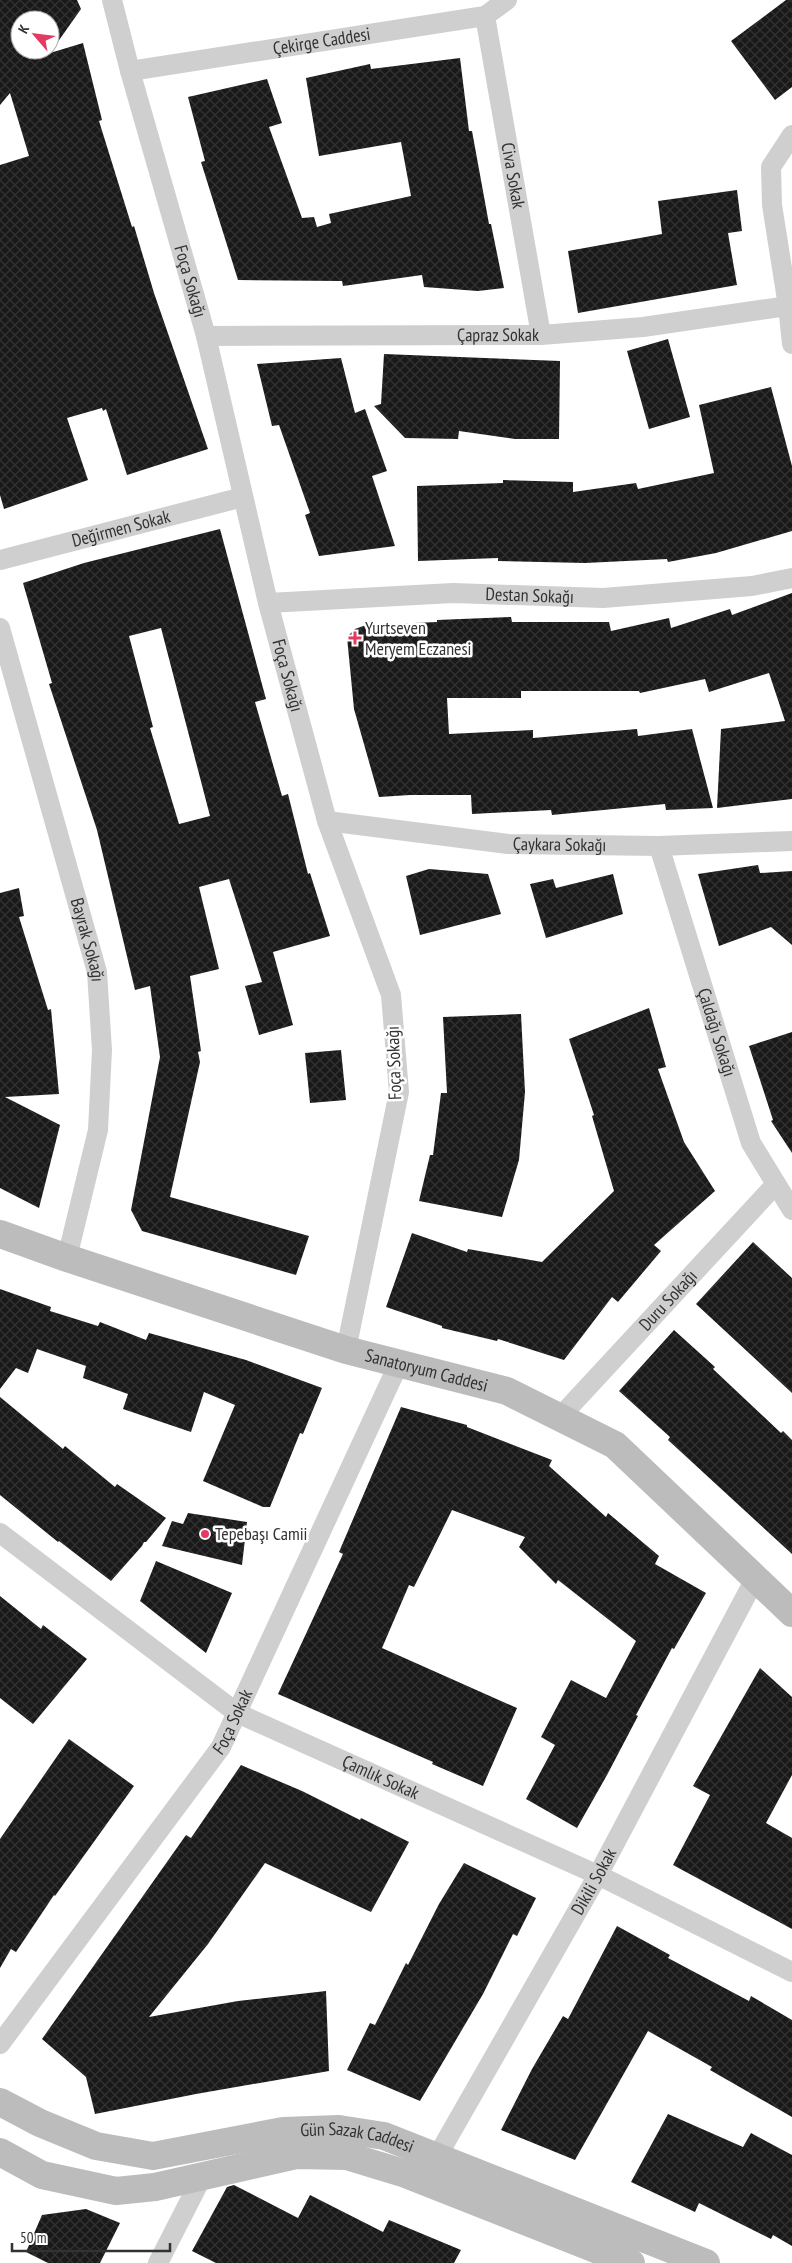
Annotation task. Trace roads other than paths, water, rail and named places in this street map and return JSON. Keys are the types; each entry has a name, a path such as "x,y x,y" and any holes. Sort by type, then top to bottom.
{"main road":[{"name":"Sanatoryum Caddesi","path":"0,1234 66,1258 346,1350 508,1391 615,1445 792,1613"},
{"name":"Gün Sazak Caddesi","path":"0,2102 40,2123 96,2146 152,2156 283,2131 339,2129 384,2136 430,2169 631,2263"},
{"name":"Gün Sazak Caddesi","path":"0,2152 42,2175 116,2191 155,2187 296,2155 347,2156 430,2169 706,2263"}],"street":[{"name":"Çekirge Caddesi","path":"130,71 486,16 507,0"},
{"name":"Foça Sokağı","path":"115,2 130,71 206,336 268,603 327,821 391,995 399,1092 346,1350"},
{"name":"Civa Sokak","path":"486,16 541,335"},
{"path":"792,135 771,167 772,205 792,344"},
{"name":"Çapraz Sokak","path":"206,336 541,335 643,326 788,306"},
{"name":"Değirmen Sokak","path":"0,560 243,497"},
{"name":"Destan Sokağı","path":"268,603 453,593 603,598 752,586 792,578"},
{"name":"Bayrak Sokağı","path":"0,628 97,972 102,1050 98,1130 66,1258"},
{"name":"Çaykara Sokağı","path":"327,821 508,844 659,846 792,841"},
{"name":"Çaldağı Sokağı","path":"659,846 751,1143 792,1210"},
{"name":"Duru Sokağı","path":"560,1416 776,1184"},
{"name":"Foça Sokak","path":"0,2044 221,1747 399,1362"},
{"name":"Çamlık Sokak","path":"0,1533 237,1713 598,1875 792,1972"},
{"name":"Dikili Sokak","path":"430,2169 598,1875 756,1577"},
{"path":"158,2263 202,2176"}],"place":[{"name":"Yurtseven Meryem Eczanesi","path":"355,638"},
{"name":"Tepebaşı Camii","path":"205,1534"}]}
